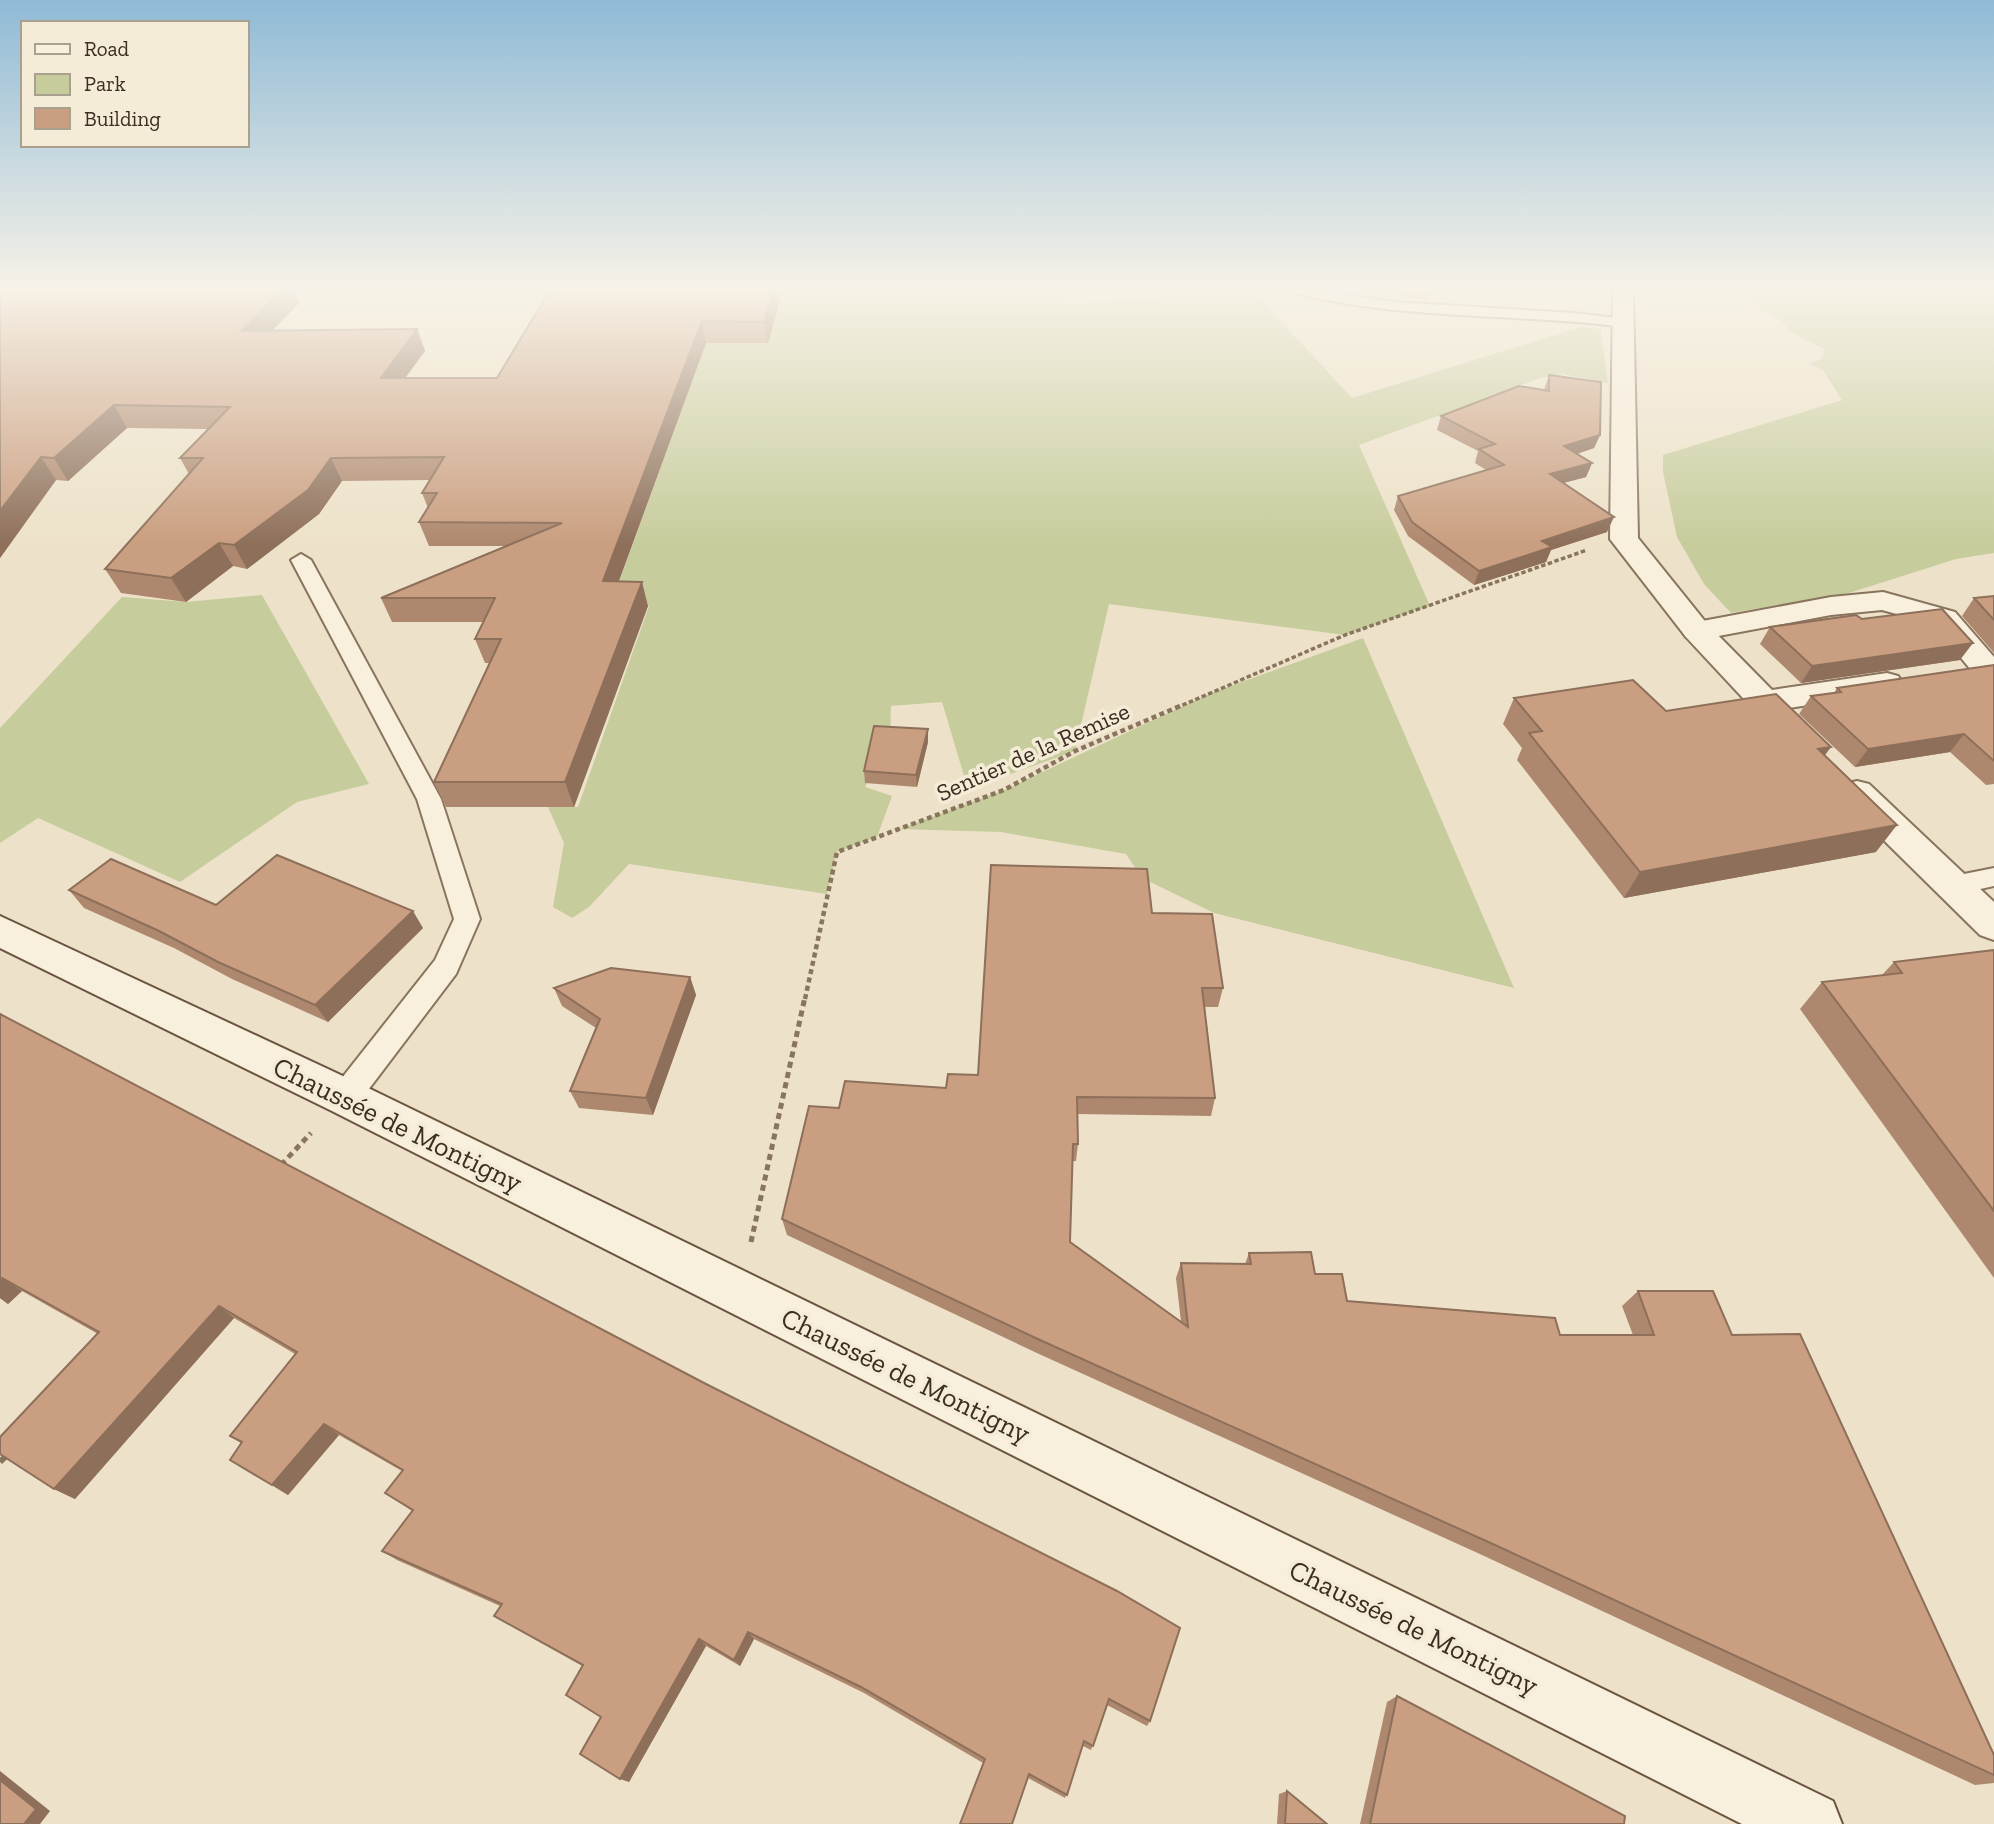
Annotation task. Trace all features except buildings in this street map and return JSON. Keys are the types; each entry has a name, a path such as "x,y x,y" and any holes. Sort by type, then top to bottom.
{"street":[{"path":"1624,375 1624,539 1698,631 1764,701 1994,925"},
{"path":"1698,631 1831,606 1883,601 1944,618 1990,668"},
{"path":"1764,701 1990,668"},
{"name":"Chaussée de Montigny","path":"0,931 345,1097 1810,1824"}],"lane":[{"path":"301,560 429,799 467,919 446,966 345,1097"},
{"path":"1953,885 1994,877"}],"path":[{"name":"Sentier de la Remise","path":"740,1292 836,852 1004,790 1075,751 1345,635 1624,539"},
{"path":"278,1168 345,1097"},
{"path":"0,1462 10,1452"}],"green space":[{"path":"694,375 1331,375 1352,398 1426,375 1557,375 1540,378 1359,445 1430,606 1345,635 1109,604 1075,751 968,789 942,702 891,706 890,742 865,787 892,796 877,837 837,852 827,894 629,864 589,907 572,918 553,907 564,843 548,807 578,807 649,606 611,604"},
{"path":"1569,375 1607,375 1608,383"},
{"path":"1826,375 1994,375 1994,553 1956,559 1846,594 1731,613 1704,584 1677,537 1663,472 1663,455 1842,400"},
{"path":"262,595 369,784 297,802 180,882 38,818 0,843 0,728 122,597 186,602"},
{"path":"1363,638 1514,988 1214,913 1142,878 1126,854 1001,832 899,829 1004,790 1211,693"}]}
